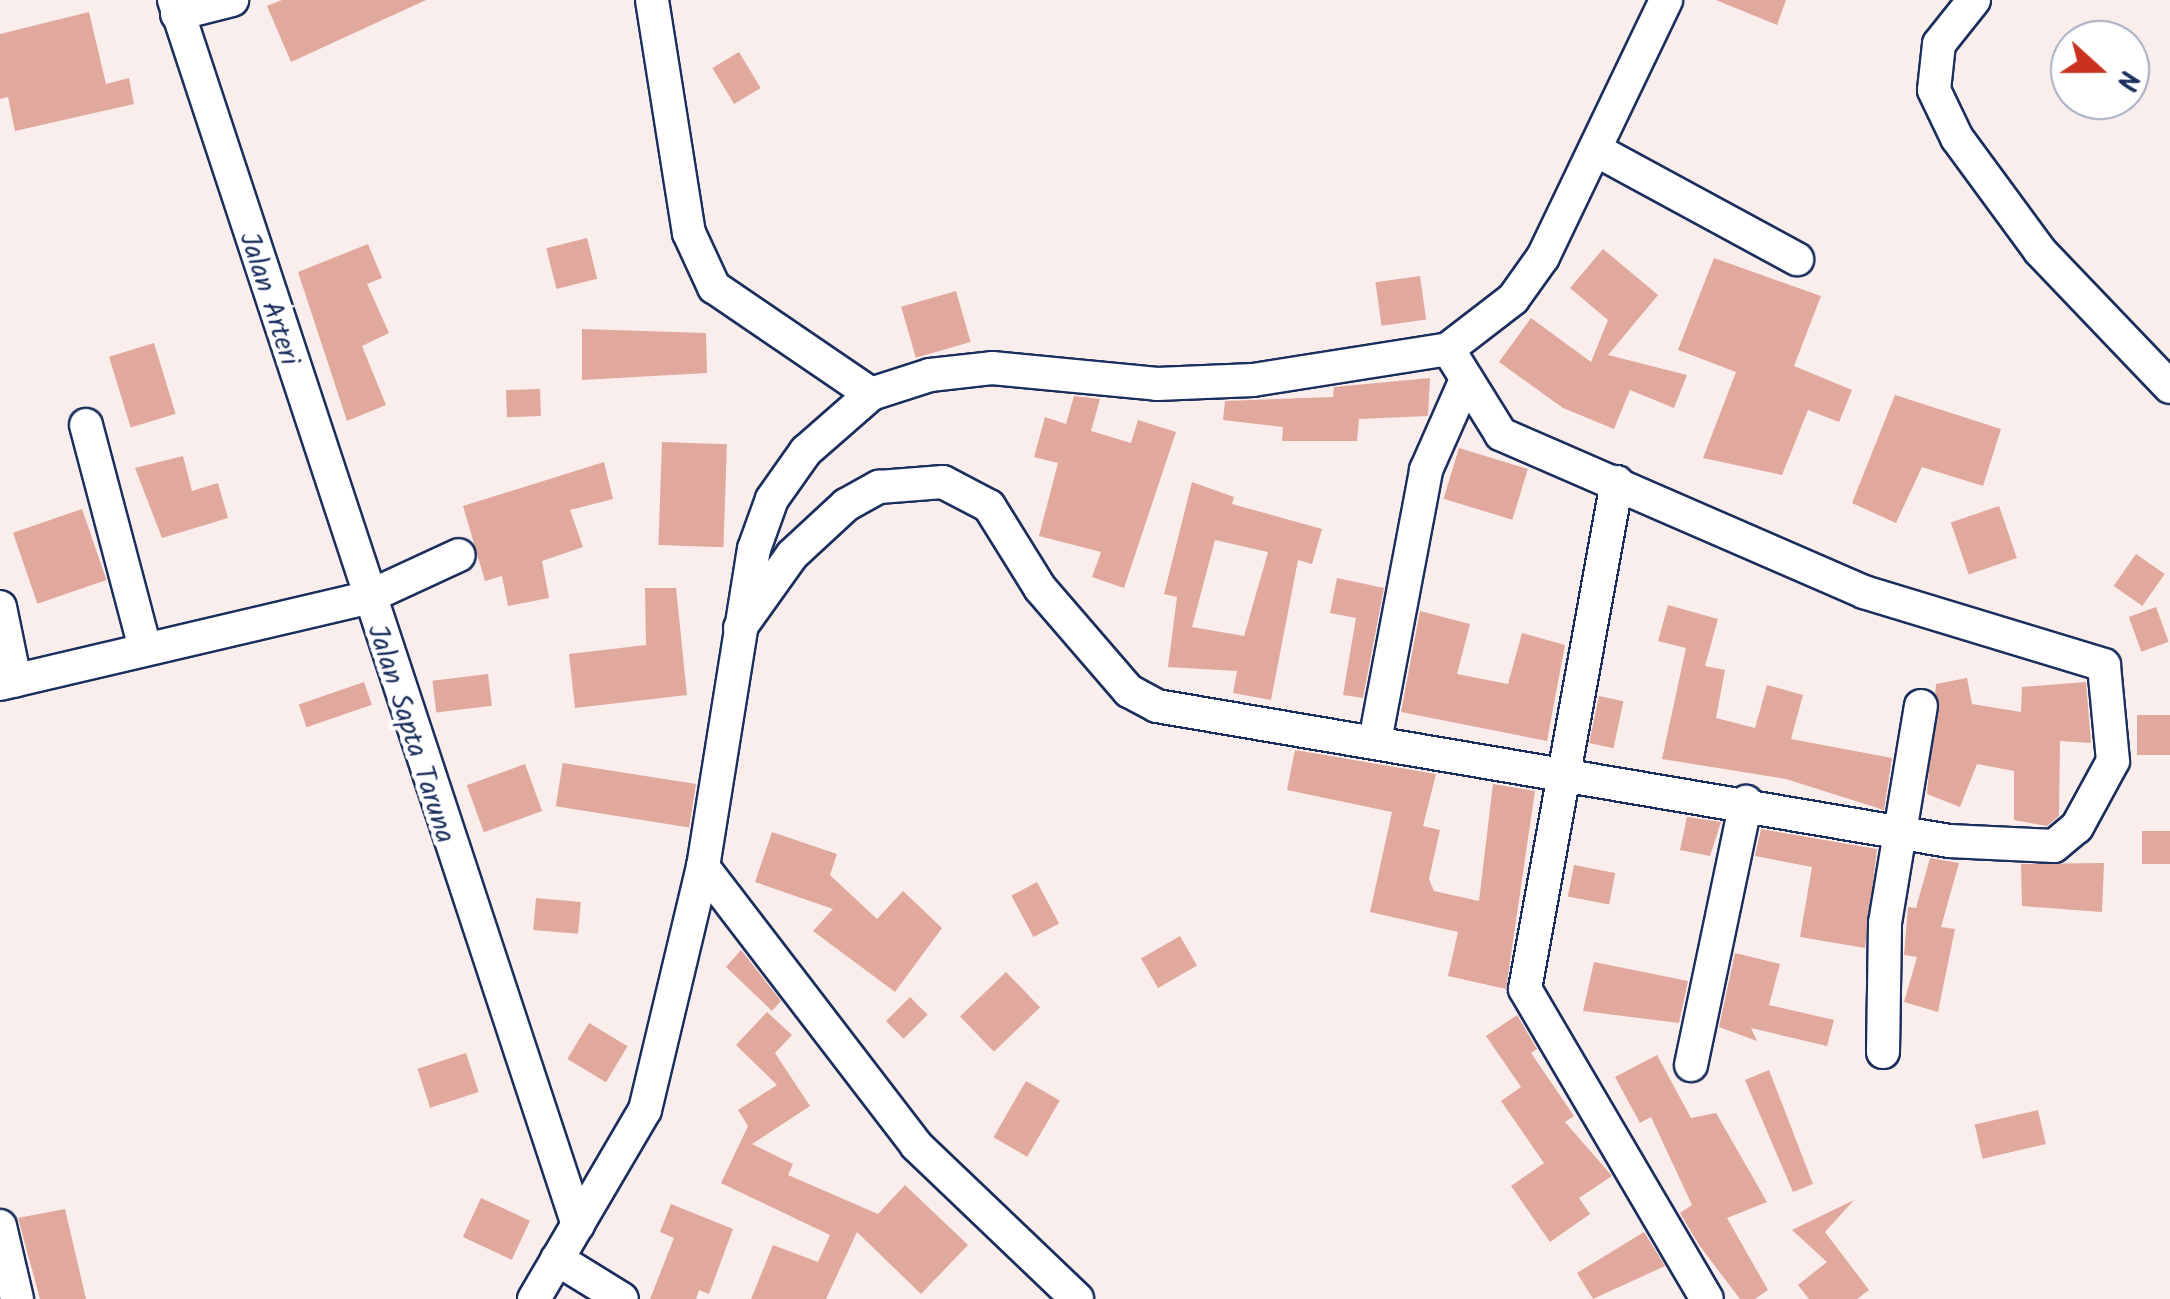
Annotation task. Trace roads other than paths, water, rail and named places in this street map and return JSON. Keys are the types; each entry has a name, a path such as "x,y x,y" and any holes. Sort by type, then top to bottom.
{"street":[{"path":"176,7 232,0"},
{"path":"652,0 689,233 714,287 872,394"},
{"path":"534,1299 645,1110 704,866 740,628 772,499 806,451 872,394 992,368 1157,384 1253,380 1448,349 1513,299 1596,150 1666,0"},
{"path":"1974,0 1939,44 1934,90 1957,138 2040,251 2170,387"},
{"name":"Jalan Arteri","path":"176,7 366,598"},
{"path":"1596,150 1796,258"},
{"path":"740,628 792,555 846,505 879,487 943,482 989,506 1040,588 1146,702 1563,768 1903,830 2054,846 2077,827 2113,760 2104,665 1864,592 1501,434 1465,382 1448,349"},
{"path":"1375,741 1426,470 1465,382"},
{"path":"86,424 145,649"},
{"path":"1618,482 1525,989 1707,1299"},
{"path":"366,598 459,555"},
{"name":"Jalan Sapta Taruna","path":"8,682 366,598 578,1225"},
{"path":"0,607 8,682"},
{"path":"1884,1052 1885,923 1922,706"},
{"path":"1692,1065 1746,802"},
{"path":"704,866 916,1145 1077,1299"},
{"path":"0,1226 17,1299"},
{"path":"557,1258 622,1299"}]}
